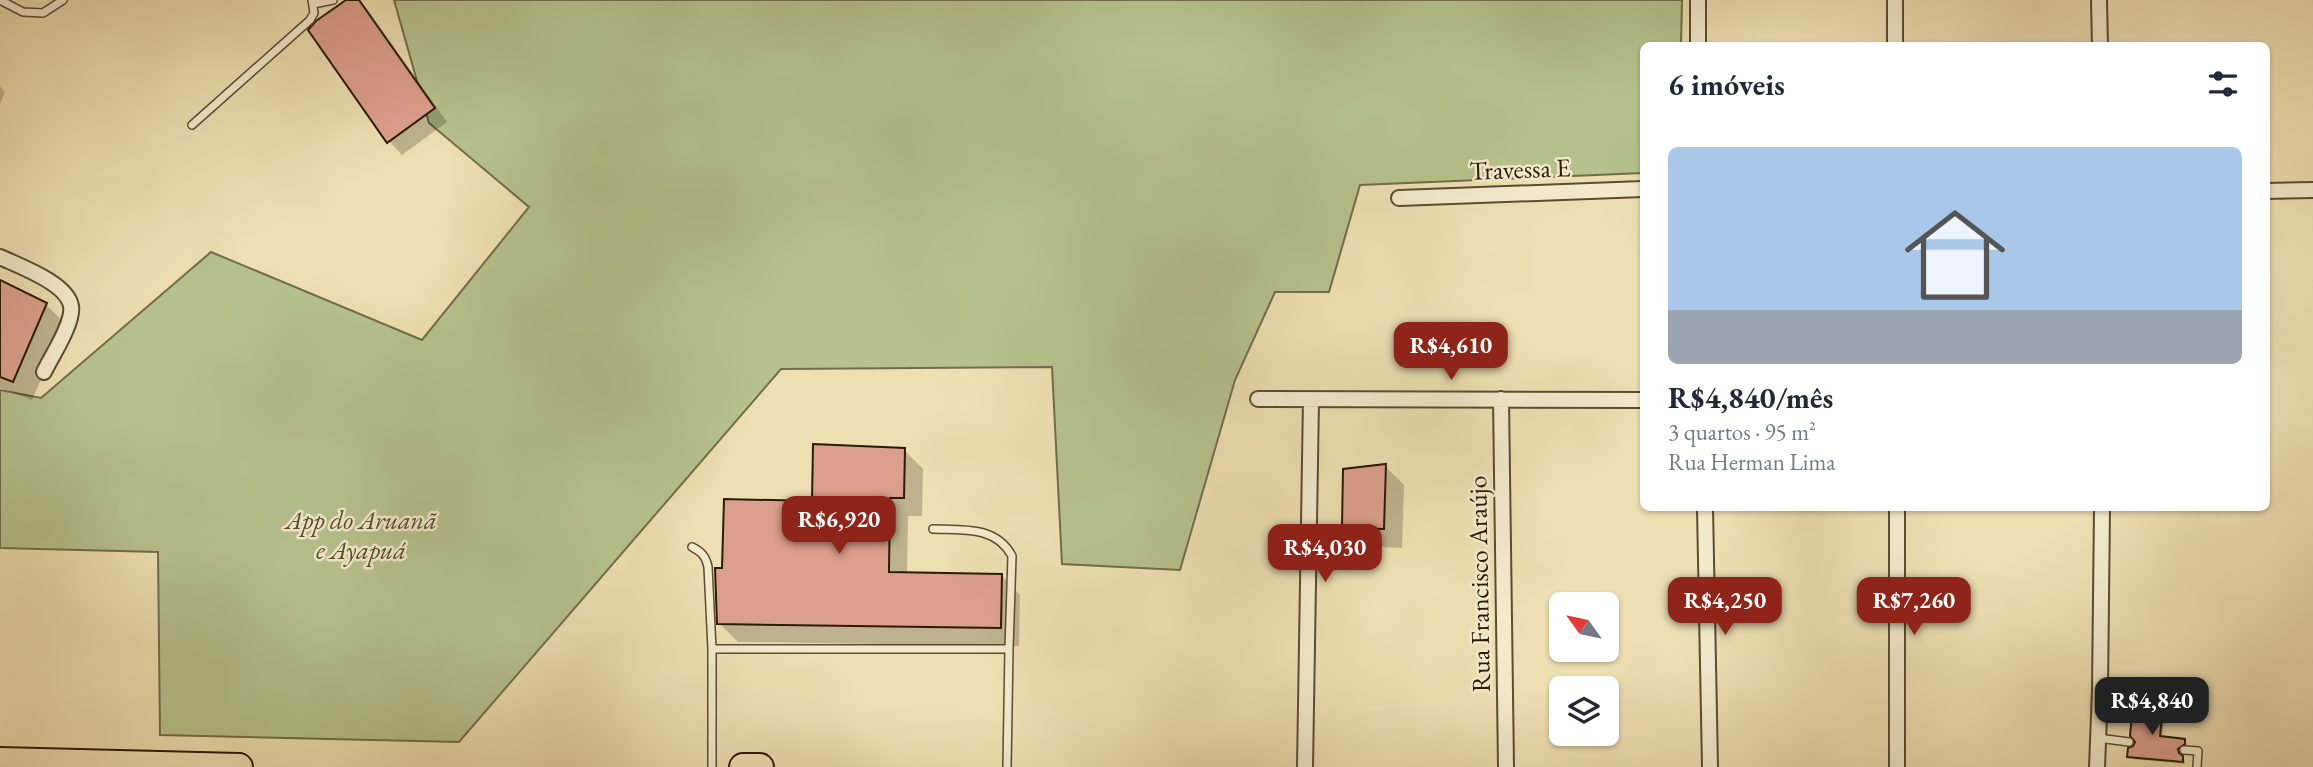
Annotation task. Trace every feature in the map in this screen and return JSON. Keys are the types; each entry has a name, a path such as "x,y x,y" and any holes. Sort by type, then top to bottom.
{"highway":[{"path":"0,761 239,767"},
{"path":"743,767 760,767"}],"street":[{"path":"1698,0 1698,42"},
{"path":"1895,0 1895,42"},
{"path":"2099,0 2100,42"},
{"name":"Travessa E","path":"1399,198 1640,189"},
{"path":"2270,191 2313,190"},
{"path":"0,257 54,284 66,295 71,306 69,321 44,372"},
{"path":"1258,399 1640,400"},
{"name":"Rua Francisco Araújo","path":"1501,399 1506,767"},
{"path":"1305,767 1311,400"},
{"path":"1705,511 1710,767"},
{"path":"1896,511 1898,767"},
{"path":"2097,767 2102,511"}],"lane":[{"path":"0,0 23,12 43,13 63,0"},
{"path":"192,125 310,20 314,13 313,2 333,0"},
{"path":"933,529 975,530 998,539 1012,556 1007,767"},
{"path":"692,547 700,550 706,558 708,568 712,649 712,767"},
{"path":"712,649 1009,649"},
{"path":"2098,738 2129,742"},
{"path":"2184,750 2198,751 2197,767"}],"green space":[{"name":"App do Aruanã e Ayapuá","path":"394,0 1682,0 1681,42 1640,42 1640,173 1360,185 1329,292 1275,292 1235,380 1180,570 1062,564 1052,367 781,369 459,742 160,735 158,552 0,548 0,390 41,398 211,252 422,340 529,207 429,123"}],"building":[{"path":"346,0 359,0 435,108 387,143 308,30 316,21"},
{"path":"0,280 47,303 13,382 0,377"},
{"path":"813,444 905,448 904,498 890,498 889,572 1002,574 1001,628 717,624 715,568 722,568 724,499 812,501"},
{"path":"1386,464 1384,529 1342,528 1343,469"},
{"path":"2133,705 2163,708 2160,736 2185,739 2185,744 2178,749 2183,756 2183,762 2127,757 2128,748 2135,742 2130,736"}]}
